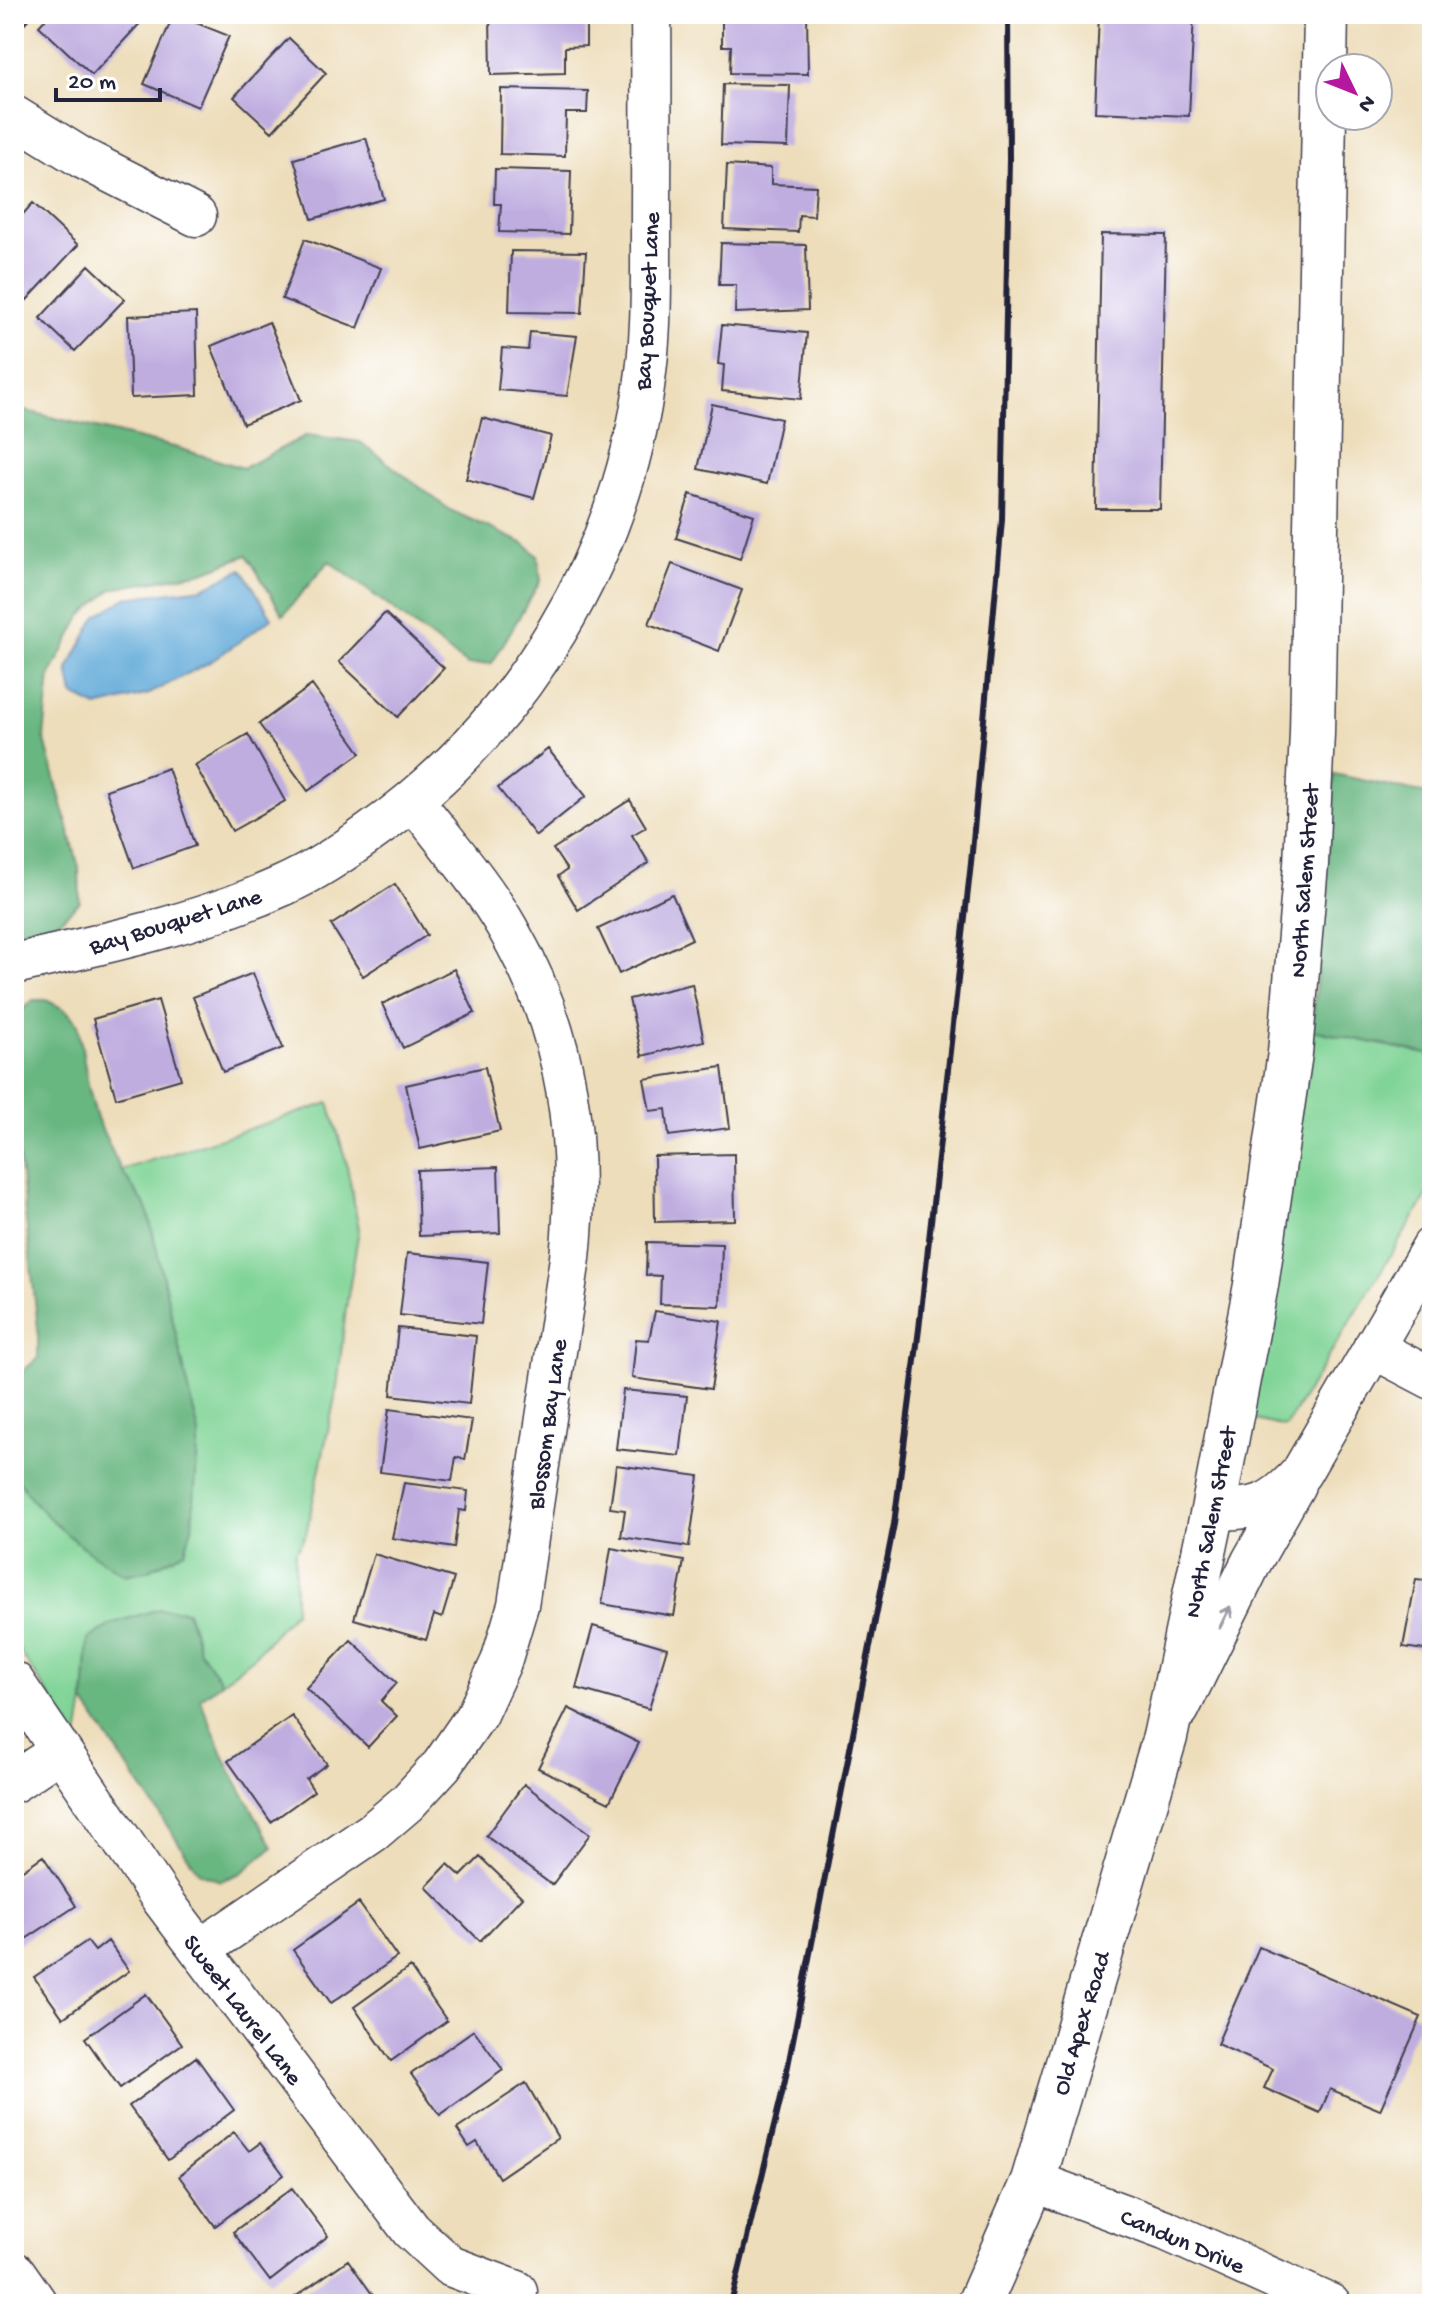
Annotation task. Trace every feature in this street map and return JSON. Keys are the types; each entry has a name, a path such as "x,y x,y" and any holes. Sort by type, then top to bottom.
{"main road":[{"name":"North Salem Street","path":"1165,1737 1256,1285 1290,1053 1306,864 1312,733 1326,14"},
{"name":"Old Apex Road","path":"979,2304 1033,2181 1165,1737"},
{"path":"14,2274 35,2304"}],"street":[{"name":"Bay Bouquet Lane","path":"14,964 221,911 284,885 338,856 414,801 493,722 549,646 592,564 622,485 639,415 649,340 651,14"},
{"path":"14,116 82,158 196,216"},
{"name":"Blossom Bay Lane","path":"200,1950 373,1832 423,1786 442,1765 477,1714 501,1662 518,1605 570,1258 575,1176 572,1119 558,1046 536,985 508,929 480,885 414,801"},
{"path":"1165,1737 1252,1561 1432,1247"},
{"path":"1373,1348 1432,1379"},
{"path":"1213,1510 1250,1510 1284,1492 1301,1473"},
{"name":"Sweet Laurel Lane","path":"14,1682 161,1898 411,2230 450,2266 517,2291"},
{"path":"14,1782 60,1751"},
{"name":"Candun Drive","path":"1033,2181 1165,2230 1330,2304"}],"green space":[{"path":"14,408 178,448 243,468 307,435 360,442 450,510 525,544 538,556 541,580 492,663 467,665 329,561 283,615 247,555 203,572 112,589 81,617 50,675 44,737 79,868 80,902 59,921 14,933"},
{"path":"1334,774 1432,795 1432,1055 1312,1030"},
{"path":"33,1000 46,1000 66,1010 78,1024 97,1119 121,1170 147,1208 199,1434 192,1527 185,1551 149,1570 125,1575 78,1543 45,1514 21,1483 14,1467 14,1379 38,1358 38,1328 14,1113 14,1018"},
{"path":"1312,1030 1432,1055 1432,1188 1285,1427 1251,1419"},
{"path":"329,1103 346,1161 359,1229 337,1388 306,1534 295,1553 295,1611 252,1658 222,1682 199,1650 187,1611 147,1614 124,1621 88,1640 78,1738 14,1643 14,1467 35,1504 147,1208 121,1170"},
{"path":"159,1609 187,1611 199,1650 222,1682 200,1699 227,1764 273,1847 241,1873 220,1881 199,1873 84,1702 88,1639 114,1623"}],"water":[{"path":"242,569 272,618 212,661 149,694 97,707 73,695 68,669 96,617 126,598 203,588"}],"building":[{"path":"14,14 33,14 21,27 14,21"},
{"path":"50,14 139,14 144,19 92,75 39,26"},
{"path":"174,14 229,36 198,107 144,84"},
{"path":"490,14 586,14 586,46 565,47 565,73 491,75"},
{"path":"722,14 807,14 808,74 730,73 731,46 722,46"},
{"path":"1099,14 1194,14 1189,116 1095,112"},
{"path":"289,38 326,73 272,132 234,97"},
{"path":"723,84 790,85 788,147 721,145"},
{"path":"501,89 588,91 587,113 566,113 565,156 500,154"},
{"path":"366,138 384,199 312,219 294,159"},
{"path":"727,165 771,168 771,184 816,186 814,216 799,215 798,232 724,229"},
{"path":"495,169 571,171 569,234 499,232 501,204 494,204"},
{"path":"33,203 78,245 27,300 14,288 14,224"},
{"path":"1101,234 1166,235 1160,509 1096,509"},
{"path":"305,239 381,268 358,328 282,299"},
{"path":"721,243 806,245 808,310 735,313 736,285 719,285"},
{"path":"511,251 586,252 582,313 509,312"},
{"path":"89,265 125,299 75,351 40,318"},
{"path":"196,313 198,395 131,398 128,316"},
{"path":"269,322 301,400 243,424 211,346"},
{"path":"722,325 807,333 801,399 722,391 724,365 718,364"},
{"path":"530,332 577,336 567,396 498,390 502,348 528,350"},
{"path":"712,404 781,419 767,484 698,469"},
{"path":"482,418 551,436 534,498 466,479"},
{"path":"690,494 754,515 740,559 676,538"},
{"path":"672,564 742,590 719,651 649,624"},
{"path":"385,613 444,668 398,717 339,662"},
{"path":"312,685 361,753 308,791 259,724"},
{"path":"248,734 285,801 232,831 195,765"},
{"path":"548,749 586,796 536,836 498,788"},
{"path":"168,768 195,846 134,868 106,790"},
{"path":"630,800 646,827 632,835 649,863 578,910 558,876 567,870 553,849"},
{"path":"395,884 427,935 363,976 331,925"},
{"path":"672,894 692,939 619,974 598,929"},
{"path":"454,969 475,1013 403,1048 382,1004"},
{"path":"253,973 283,1048 223,1072 193,997"},
{"path":"692,984 704,1041 642,1056 629,999"},
{"path":"158,1000 181,1079 116,1098 93,1019"},
{"path":"485,1067 500,1131 420,1149 406,1085"},
{"path":"722,1067 730,1128 669,1136 666,1109 650,1111 644,1079"},
{"path":"734,1154 735,1220 655,1222 654,1156"},
{"path":"498,1167 500,1233 419,1236 417,1170"},
{"path":"647,1242 722,1244 720,1306 660,1304 661,1276 646,1275"},
{"path":"407,1253 488,1262 481,1324 400,1315"},
{"path":"655,1311 721,1321 711,1389 632,1378 636,1339 649,1340"},
{"path":"398,1328 476,1336 469,1404 391,1395"},
{"path":"623,1390 687,1396 680,1456 616,1449"},
{"path":"389,1409 472,1420 465,1460 456,1457 452,1481 380,1472"},
{"path":"616,1465 699,1476 689,1547 621,1537 625,1510 610,1508"},
{"path":"404,1483 468,1491 466,1511 459,1510 454,1548 392,1538"},
{"path":"611,1548 684,1561 674,1616 602,1604"},
{"path":"374,1554 454,1578 442,1618 434,1615 426,1640 354,1619"},
{"path":"1416,1579 1432,1581 1432,1651 1403,1647"},
{"path":"593,1626 667,1648 649,1709 576,1688"},
{"path":"351,1640 397,1683 381,1701 397,1716 368,1747 306,1688"},
{"path":"568,1708 639,1743 609,1803 538,1768"},
{"path":"292,1716 327,1764 306,1779 314,1791 271,1822 228,1761"},
{"path":"524,1784 590,1834 552,1885 486,1836"},
{"path":"43,1856 76,1906 18,1944 14,1938 14,1876"},
{"path":"480,1857 522,1897 480,1941 426,1887 448,1864 461,1876"},
{"path":"359,1903 397,1957 331,2003 293,1950"},
{"path":"87,1941 95,1951 108,1941 129,1971 63,2018 34,1977"},
{"path":"1259,1947 1421,2017 1380,2110 1330,2089 1320,2113 1264,2088 1273,2069 1217,2044"},
{"path":"410,1967 447,2021 391,2061 354,2007"},
{"path":"146,1994 182,2044 120,2088 85,2038"},
{"path":"474,2030 503,2070 440,2115 411,2074"},
{"path":"196,2057 234,2110 168,2160 129,2106"},
{"path":"526,2083 558,2138 499,2178 477,2142 469,2147 457,2129"},
{"path":"234,2132 249,2151 260,2143 284,2175 215,2226 179,2176"},
{"path":"292,2188 328,2236 270,2281 233,2232"},
{"path":"348,2260 379,2304 285,2304"}],"railway":[{"path":"731,2304 785,2081 894,1524 919,1329 971,863 1002,520 1009,159 1008,14"}]}
